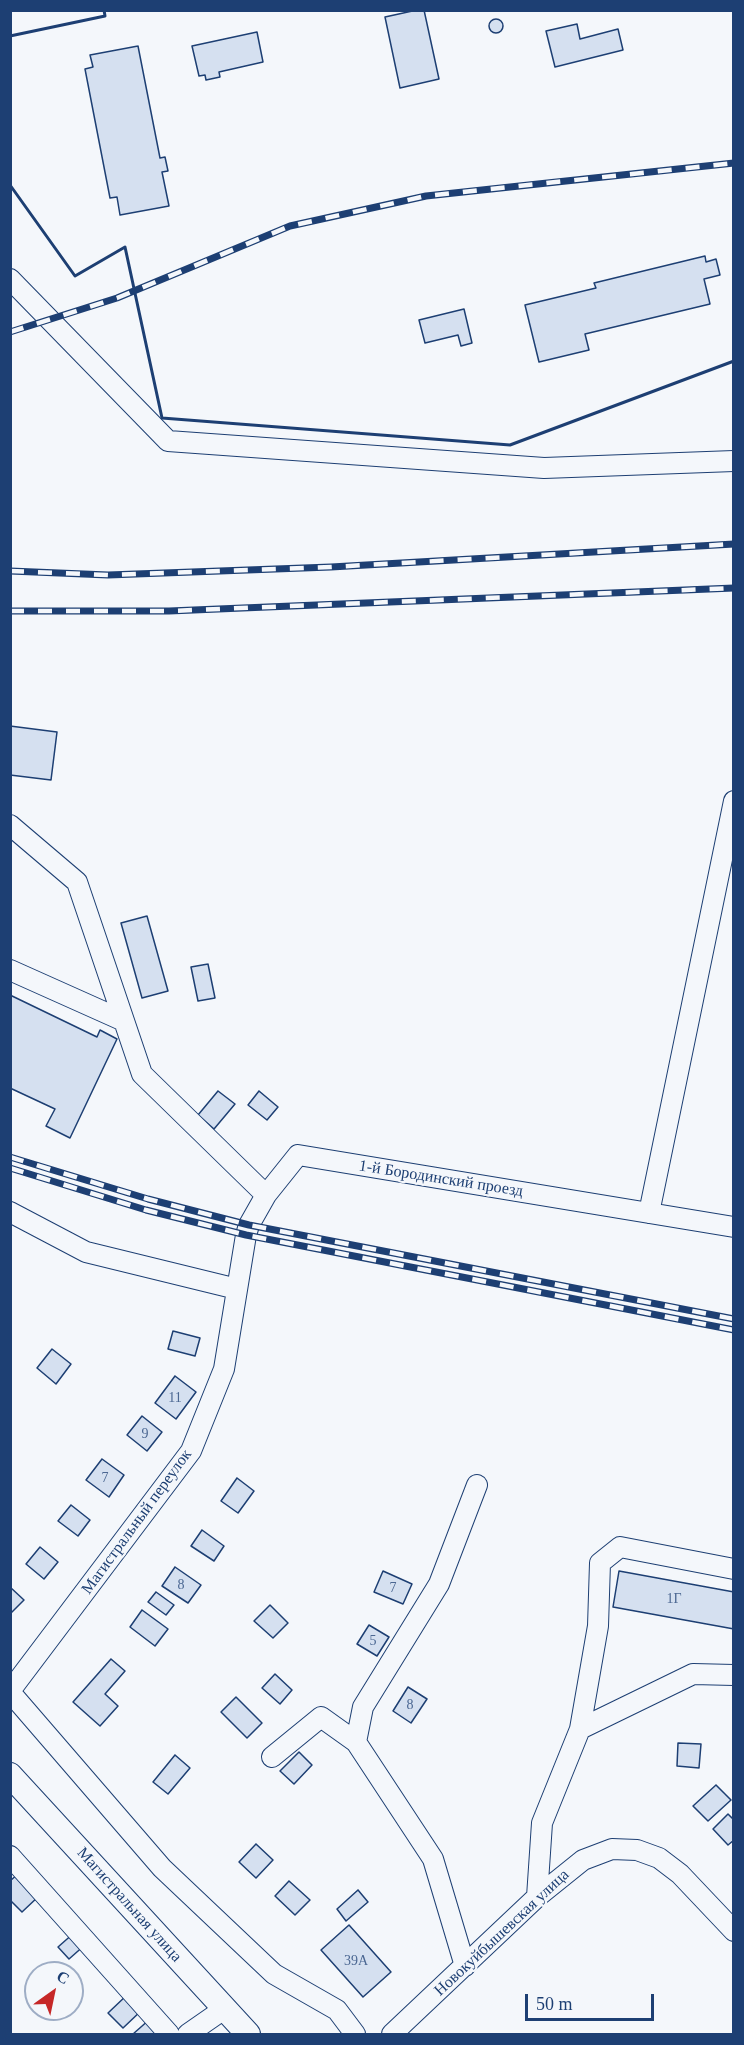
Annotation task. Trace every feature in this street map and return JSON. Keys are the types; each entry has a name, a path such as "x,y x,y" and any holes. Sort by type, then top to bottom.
{"main road":[{"name":"Магистральная улица","path":"10,1775 248,2034"}],"street":[{"path":"10,279 168,441 544,468 734,461"},
{"path":"649,1213 734,801"},
{"path":"10,825 77,882 142,1074 266,1195"},
{"path":"10,970 124,1021"},
{"name":"1-й Бородинский проезд","path":"237,1288 249,1225 266,1195 297,1155 734,1227"},
{"path":"10,1212 86,1252 237,1288"},
{"name":"Магистральный переулок","path":"10,1692 191,1451 224,1369 237,1288"},
{"path":"356,1742 363,1707 439,1584 477,1485"},
{"path":"537,1897 542,1823 580,1729 597,1626 600,1563 620,1547 734,1569"},
{"path":"580,1729 693,1674 734,1675"},
{"path":"10,1692 162,1868 274,1974 337,2010 355,2034"},
{"path":"272,1757 321,1716 356,1742 433,1859 465,1966"},
{"name":"Новокуйбышевская улица","path":"392,2034 537,1897 582,1860 612,1849 637,1850 659,1858 680,1874 734,1931"},
{"path":"10,1857 170,2034"},
{"path":"188,2034 224,2008"}],"building":[{"path":"424,10 439,79 400,88 385,17"},
{"path":"493,19 499,19 503,26 499,33 493,33 489,29 489,23"},
{"path":"577,24 580,39 618,29 623,50 555,67 546,31"},
{"path":"257,32 263,62 219,72 220,77 206,80 205,75 199,76 192,46"},
{"path":"138,46 160,158 165,157 168,171 162,172 169,206 120,215 117,197 110,198 85,69 93,67 90,55"},
{"path":"705,256 706,262 716,259 720,275 704,279 710,304 585,334 589,350 539,362 525,305 596,288 594,283"},
{"path":"464,309 472,343 461,346 458,335 425,343 419,320"},
{"path":"10,726 57,732 51,780 10,775"},
{"path":"147,916 168,991 142,998 121,923"},
{"path":"208,964 215,998 198,1001 191,967"},
{"path":"10,995 97,1037 100,1030 117,1039 70,1138 46,1126 55,1109 10,1088"},
{"path":"218,1091 235,1104 214,1129 198,1115"},
{"path":"259,1091 278,1107 267,1120 248,1105"},
{"path":"173,1331 200,1338 195,1356 168,1349"},
{"path":"52,1349 71,1364 56,1384 37,1368"},
{"path":"175,1376 196,1392 176,1419 155,1403"},
{"path":"142,1416 162,1432 147,1451 127,1435"},
{"path":"102,1459 124,1475 109,1497 86,1480"},
{"path":"237,1478 254,1491 238,1513 221,1501"},
{"path":"71,1505 90,1520 78,1536 58,1521"},
{"path":"202,1530 224,1546 214,1561 191,1546"},
{"path":"40,1547 58,1562 44,1579 26,1564"},
{"path":"175,1567 201,1585 188,1603 162,1586"},
{"path":"383,1571 412,1584 403,1604 374,1592"},
{"path":"619,1571 734,1592 734,1629 613,1607"},
{"path":"10,1587 24,1600 10,1614"},
{"path":"156,1592 174,1605 166,1615 148,1602"},
{"path":"270,1605 288,1623 273,1638 254,1621"},
{"path":"142,1610 168,1629 155,1646 130,1627"},
{"path":"369,1625 389,1637 377,1656 357,1644"},
{"path":"111,1659 125,1671 105,1694 118,1706 100,1726 73,1702"},
{"path":"275,1674 292,1690 280,1704 262,1688"},
{"path":"408,1687 427,1699 411,1723 393,1711"},
{"path":"236,1697 262,1723 247,1738 221,1712"},
{"path":"678,1743 701,1744 699,1768 677,1766"},
{"path":"299,1752 312,1765 294,1784 280,1771"},
{"path":"175,1755 190,1768 168,1794 153,1782"},
{"path":"716,1785 731,1800 708,1821 693,1806"},
{"path":"728,1814 734,1820 734,1840 728,1845 713,1829"},
{"path":"256,1844 273,1860 256,1878 239,1862"},
{"path":"19,1873 40,1895 22,1912 10,1900 10,1881"},
{"path":"289,1881 310,1900 295,1915 275,1896"},
{"path":"358,1890 368,1902 346,1921 337,1909"},
{"path":"349,1925 391,1972 363,1997 321,1950"},
{"path":"75,1932 86,1944 69,1959 58,1947"},
{"path":"128,1994 143,2009 123,2028 108,2013"},
{"path":"150,2019 160,2034 133,2034"}],"railway":[{"path":"10,332 117,298 290,226 426,196 734,163"},
{"path":"10,571 108,575 331,567 734,544"},
{"path":"10,611 169,611 734,588"},
{"path":"10,1157 148,1199 249,1225 734,1319"},
{"path":"10,1168 146,1210 246,1235 734,1330"}],"wall":[{"path":"10,36 105,16 104,10"},
{"path":"10,185 75,276 125,247 162,418 510,445 734,361"}]}
